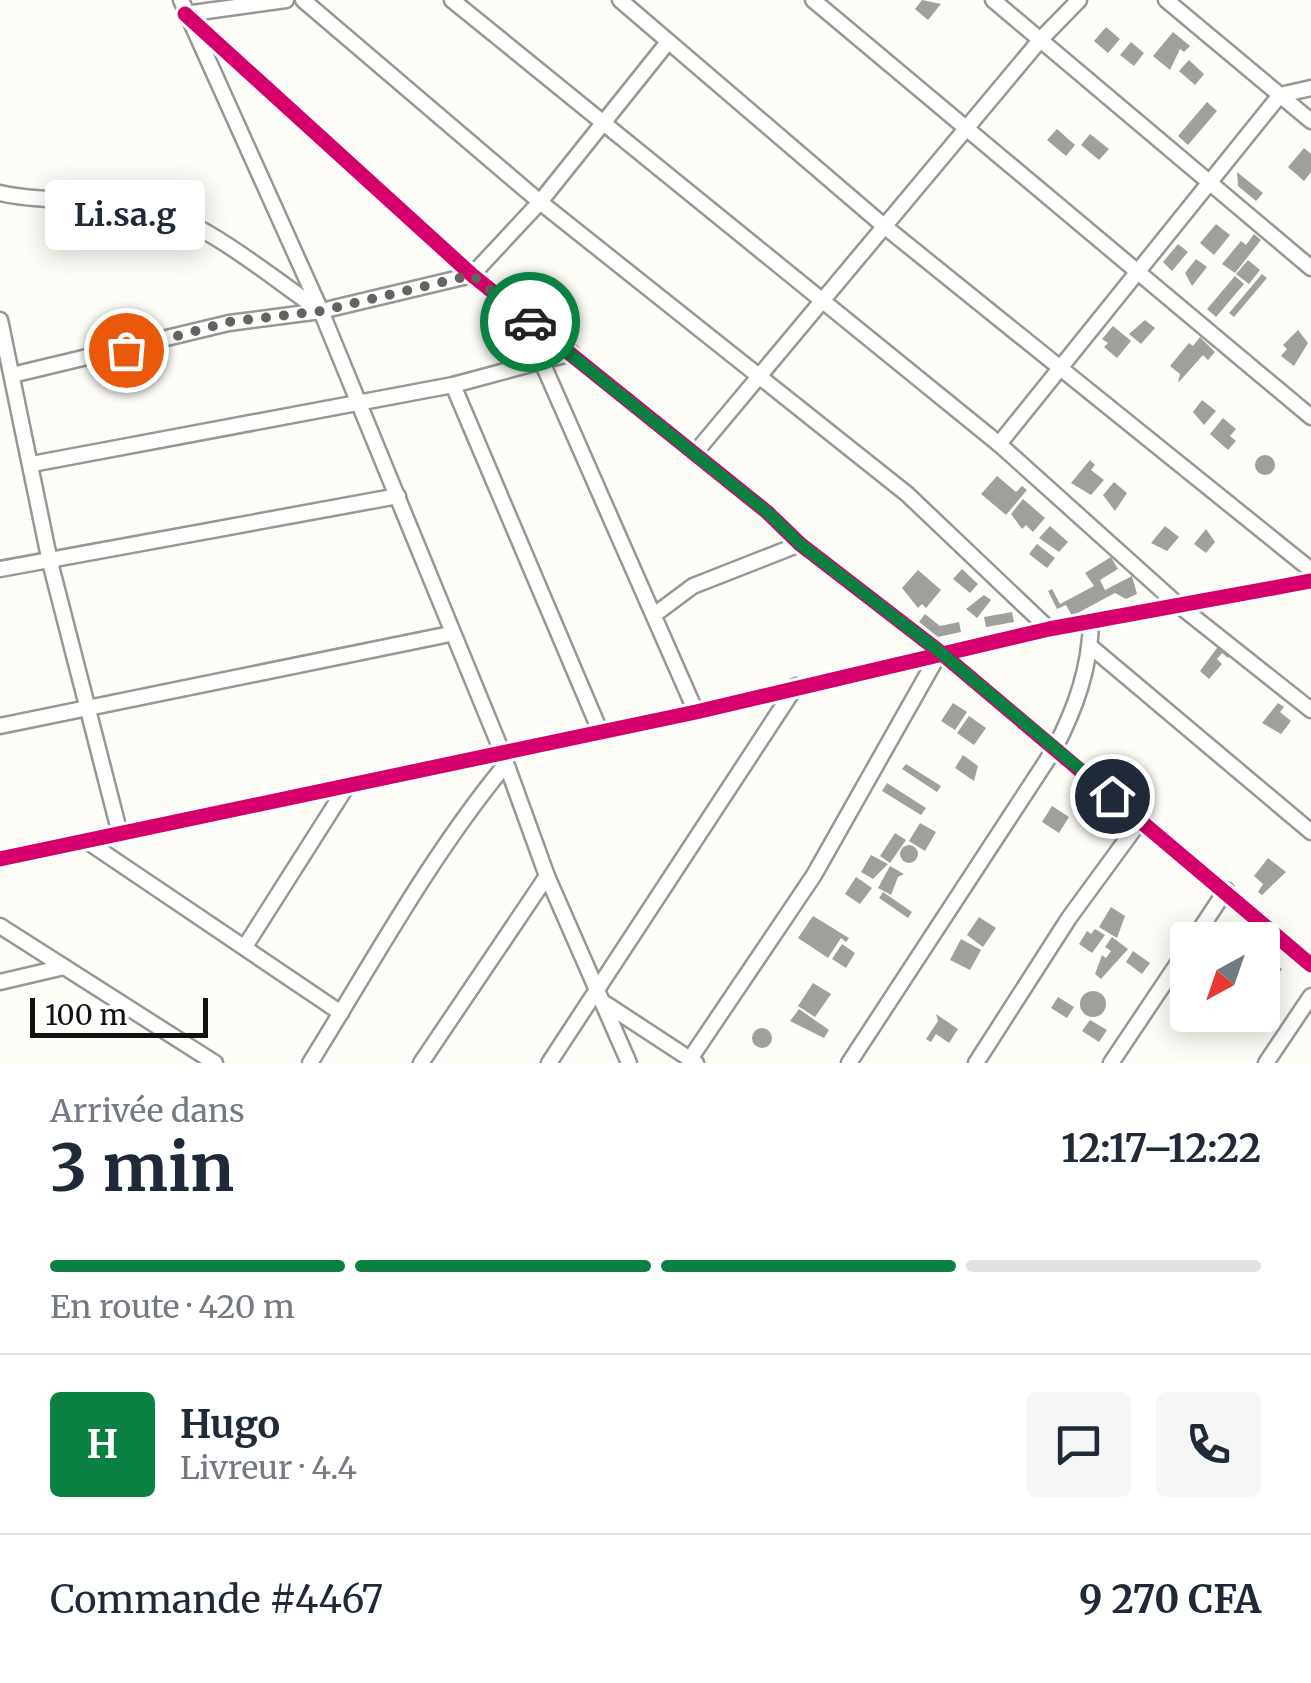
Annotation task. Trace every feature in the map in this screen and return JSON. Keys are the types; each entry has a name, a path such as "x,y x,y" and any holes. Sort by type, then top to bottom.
{"street":[{"path":"183,7 286,0"},
{"path":"303,0 540,202 907,494 1049,629"},
{"path":"452,0 821,304 999,444 1176,603 1311,710"},
{"path":"620,0 884,226 1311,570"},
{"path":"813,0 1311,417"},
{"path":"993,0 1311,268"},
{"path":"695,453 1041,39 1079,0"},
{"path":"1166,0 1311,121"},
{"path":"183,7 472,275 695,453 800,544 940,652 1311,965"},
{"path":"183,7 321,311 504,758 546,876 629,1063"},
{"path":"12,375 228,322 321,311 472,275 540,202 668,42"},
{"path":"999,444 1280,95 1311,88"},
{"path":"0,193 32,200 130,204 159,211 191,225 321,311"},
{"path":"522,317 696,712"},
{"path":"0,320 50,562 120,834"},
{"path":"32,464 355,400 453,385 572,353"},
{"path":"453,385 600,730"},
{"path":"0,569 398,496"},
{"path":"654,615 678,595 710,578 800,544"},
{"path":"0,859 347,786 504,758 600,730 696,712 940,652 1176,603 1311,581"},
{"path":"850,1063 1055,748 1078,701 1090,646 1091,621"},
{"path":"0,726 450,634"},
{"path":"1090,646 1311,832"},
{"path":"606,1004 693,1061 814,875 940,652"},
{"path":"550,1063 796,686"},
{"path":"310,1063 446,838 504,758"},
{"path":"246,945 347,786"},
{"path":"976,1063 1069,918 1140,821"},
{"path":"88,842 246,945 341,1013"},
{"path":"421,1063 546,876"},
{"path":"1205,922 1226,890"},
{"path":"0,926 216,1063"},
{"path":"0,982 64,967"},
{"path":"1111,1063 1170,975"},
{"path":"1266,1063 1311,996"}],"building":[{"path":"922,0 941,4 928,20 915,9"},
{"path":"1106,27 1120,39 1108,53 1094,41"},
{"path":"1173,32 1190,46 1184,52 1180,49 1170,70 1153,56"},
{"path":"1131,42 1144,53 1134,66 1120,55"},
{"path":"1189,60 1204,74 1195,85 1179,71"},
{"path":"1207,102 1217,111 1188,145 1178,136"},
{"path":"1057,129 1075,145 1066,156 1047,140"},
{"path":"1090,134 1109,149 1099,160 1081,145"},
{"path":"1304,148 1311,154 1311,172 1304,181 1288,167"},
{"path":"1237,172 1263,193 1256,201 1238,186"},
{"path":"1216,224 1230,235 1214,255 1200,243"},
{"path":"1254,234 1261,240 1235,273 1222,264 1241,241 1246,245"},
{"path":"1178,244 1188,252 1172,271 1163,262"},
{"path":"1196,259 1207,267 1192,286 1185,273"},
{"path":"1248,260 1260,270 1249,284 1236,274"},
{"path":"1262,274 1267,278 1234,317 1229,313"},
{"path":"1235,276 1244,284 1216,317 1207,309"},
{"path":"1145,320 1155,328 1141,344 1129,334"},
{"path":"1113,326 1131,341 1117,358 1104,347 1108,343 1102,339"},
{"path":"1298,330 1308,343 1294,366 1281,356 1287,349 1283,345"},
{"path":"1200,337 1215,352 1208,360 1203,355 1178,383 1180,374 1170,366 1189,343 1193,346"},
{"path":"1202,400 1216,411 1204,425 1193,412"},
{"path":"1223,418 1236,429 1230,436 1236,441 1228,450 1210,434"},
{"path":"1265,455 1275,465 1265,475 1255,465"},
{"path":"1090,460 1095,465 1091,470 1104,480 1091,495 1071,483"},
{"path":"997,476 1016,492 1022,486 1027,490 1006,515 981,494"},
{"path":"1114,482 1127,493 1115,511 1103,495"},
{"path":"1023,499 1045,518 1033,532 1026,525 1022,529 1011,514"},
{"path":"1050,526 1068,542 1059,552 1039,538"},
{"path":"1165,526 1179,537 1167,551 1151,543"},
{"path":"1206,529 1215,542 1206,553 1194,544"},
{"path":"1037,544 1055,558 1047,568 1029,554"},
{"path":"1111,557 1118,569 1100,580 1105,590 1132,576 1137,594 1126,599 1115,593 1072,616 1066,605 1057,609 1048,591 1052,589 1060,604 1094,586 1085,573"},
{"path":"962,569 978,584 970,593 953,579"},
{"path":"918,570 941,590 926,608 922,604 918,608 902,588"},
{"path":"984,595 991,600 977,618 966,609"},
{"path":"1012,612 1014,622 986,627 984,617"},
{"path":"925,614 940,626 959,622 961,632 938,637 919,622"},
{"path":"1220,644 1231,653 1228,658 1222,653 1217,659 1222,664 1209,679 1200,671"},
{"path":"953,703 967,712 955,730 941,721"},
{"path":"1278,703 1284,707 1280,712 1291,721 1281,734 1262,723"},
{"path":"969,716 986,728 974,745 957,733"},
{"path":"963,755 978,766 974,781 955,768"},
{"path":"906,764 941,786 937,792 902,769"},
{"path":"887,783 926,808 921,815 882,791"},
{"path":"1052,806 1069,817 1059,833 1042,822"},
{"path":"920,823 936,832 925,851 909,841"},
{"path":"895,833 906,840 890,863 880,856"},
{"path":"909,845 918,854 909,863 900,854"},
{"path":"871,855 888,864 873,879 861,872"},
{"path":"1268,858 1286,872 1262,895 1258,892 1263,884 1254,876"},
{"path":"890,866 904,874 898,877 891,895 878,888"},
{"path":"856,877 872,888 860,904 845,894"},
{"path":"883,892 912,912 908,918 879,898"},
{"path":"1111,907 1125,916 1117,938 1099,927"},
{"path":"813,916 849,938 846,942 841,938 828,958 798,938"},
{"path":"979,917 996,928 983,947 967,935"},
{"path":"1095,929 1105,935 1092,953 1079,944 1087,931 1091,934"},
{"path":"1112,937 1128,949 1101,979 1095,974 1102,955 1106,958 1111,951 1105,947"},
{"path":"961,939 981,950 970,970 950,960"},
{"path":"842,944 855,953 846,968 832,959"},
{"path":"1133,951 1150,963 1142,974 1126,962"},
{"path":"813,983 831,994 815,1017 798,1006"},
{"path":"1093,991 1102,995 1106,1004 1102,1013 1093,1017 1084,1013 1080,1004 1084,995"},
{"path":"1058,997 1074,1007 1067,1018 1051,1008"},
{"path":"799,1009 829,1030 824,1038 790,1021"},
{"path":"936,1014 958,1029 949,1043 936,1034 931,1042 926,1039 938,1021"},
{"path":"1090,1020 1107,1030 1099,1042 1082,1031"},
{"path":"762,1028 772,1038 762,1048 752,1038"}],"cycle path":[{"path":"185,14 472,275 767,512 800,544 940,652 1311,965"},
{"path":"0,859 696,712 1049,629 1311,581"}],"way so far":[{"path":"126,350 228,322 321,311 472,275 530,322"}],"place":[{"name":"Li.sa.g","path":"126,350"}],"route":[{"path":"530,322 767,512 800,544 940,652 1112,796"}]}
